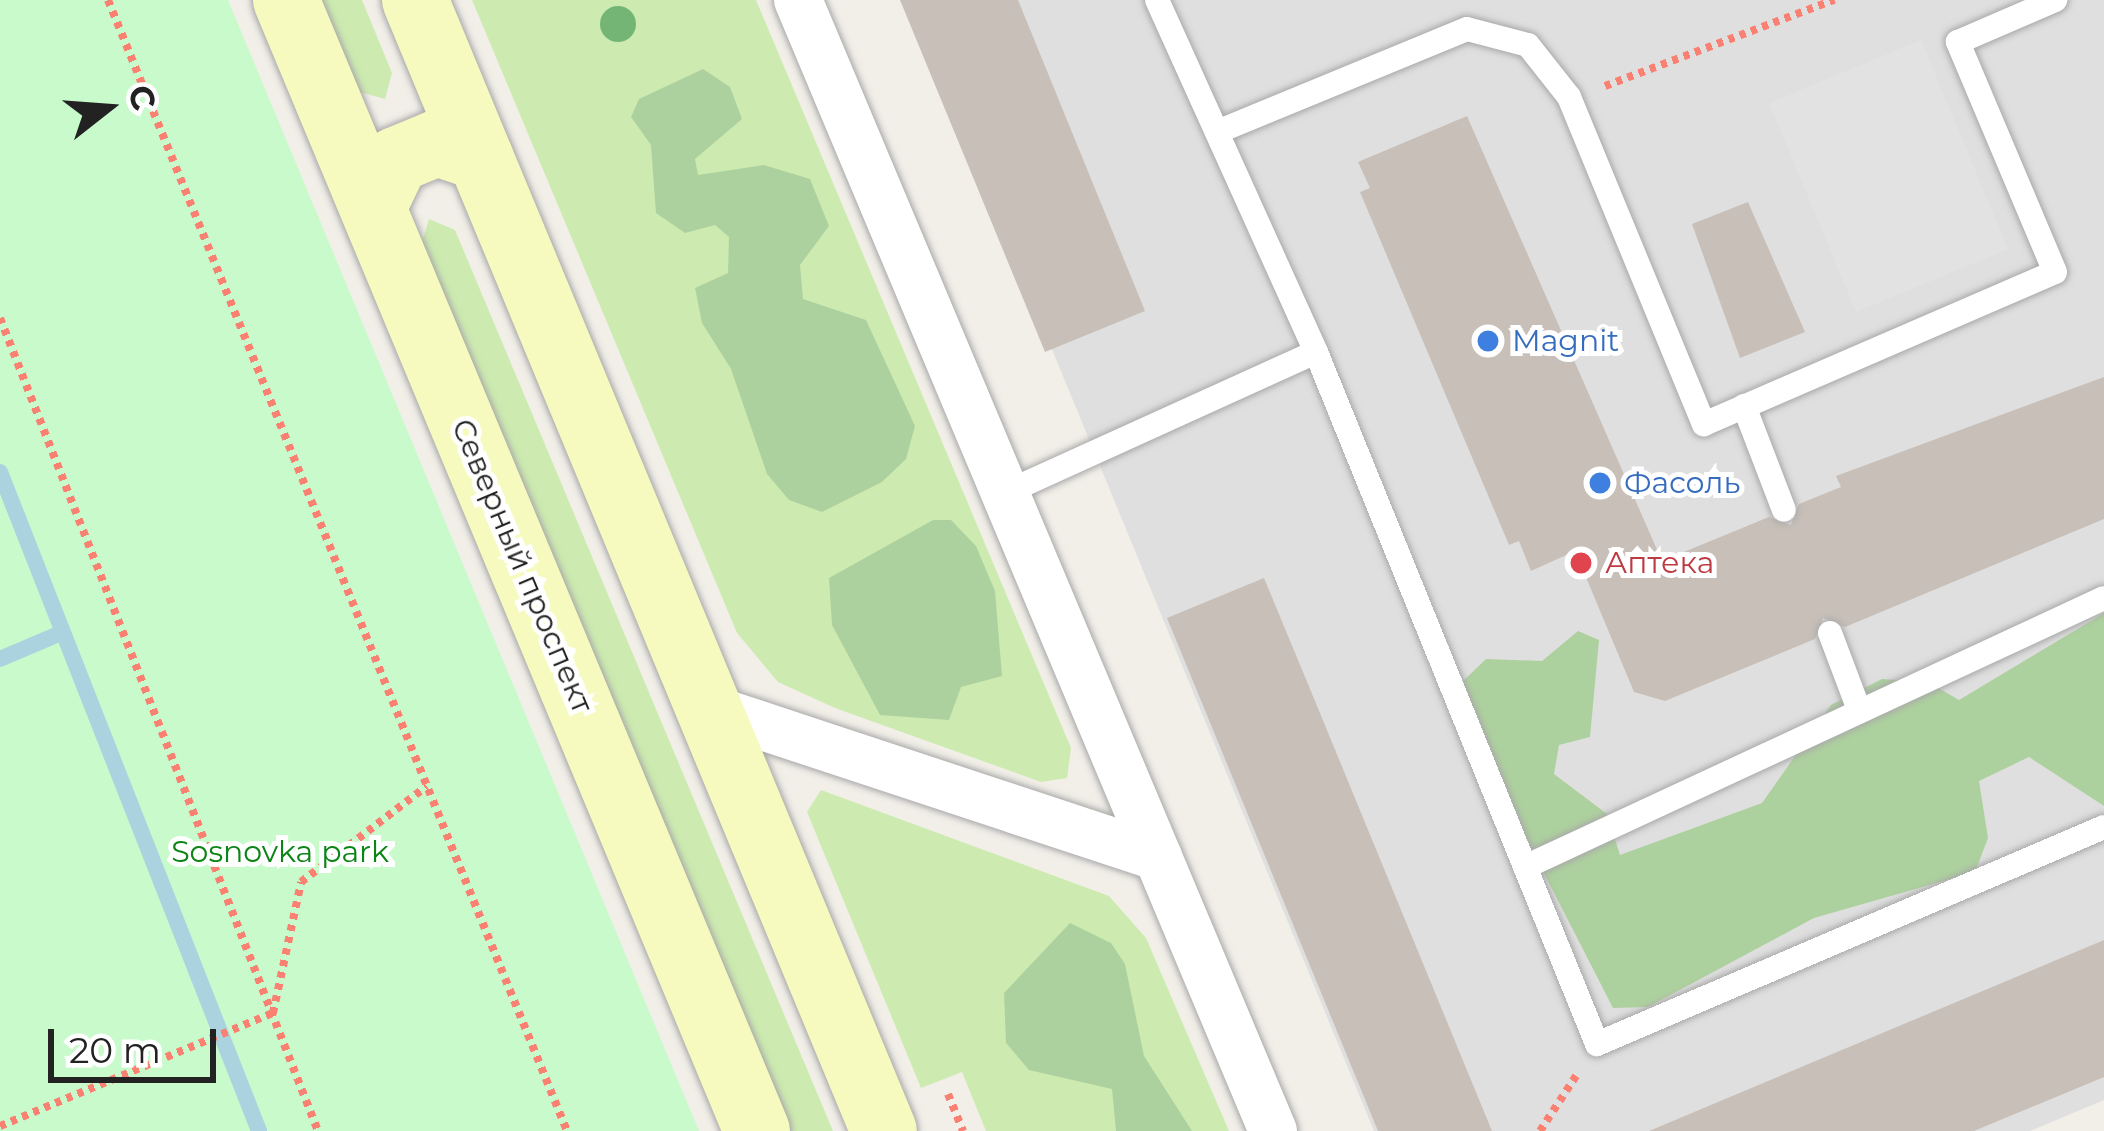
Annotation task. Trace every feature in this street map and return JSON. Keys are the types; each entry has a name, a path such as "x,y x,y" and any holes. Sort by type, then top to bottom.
{"main road":[{"name":"Северный проспект","path":"286,0 757,1131"},
{"path":"415,0 884,1131"},
{"path":"373,208 396,160 437,142 481,158"}],"street":[{"path":"799,0 1273,1131"},
{"path":"708,708 1158,857"}],"lane":[{"path":"1157,0 1316,352 1597,1044 2104,827"},
{"path":"1217,132 1466,29 1528,45 1569,98 1704,424 2055,272 1958,42 2055,0"},
{"path":"1006,494 1316,352"},
{"path":"1744,406 1784,511"},
{"path":"1525,867 1858,706 2104,598"},
{"path":"1830,633 1858,706"}],"path":[{"path":"109,0 567,1131"},
{"path":"1569,98 1834,0"},
{"path":"0,318 318,1131"},
{"path":"272,1013 301,882 427,786"},
{"path":"0,1126 272,1013"},
{"path":"1540,1131 1597,1044"},
{"path":"948,1094 963,1131"}],"shaded area":[{"path":"908,0 2104,0 2104,1100 2030,1131 1374,1131"},
{"path":"1921,40 2008,249 1856,312 1769,103"}],"green space":[{"name":"Sosnovka park","path":"0,0 228,0 699,1131 0,1131"},
{"path":"322,0 362,0 392,73 385,99 360,92"},
{"path":"472,0 756,0 1071,748 1067,778 1041,782 835,708 778,682 737,633"},
{"path":"703,69 730,87 742,119 695,159 698,175 764,165 810,179 829,226 800,265 803,299 866,320 915,426 906,459 882,482 822,512 789,500 767,474 731,369 702,323 695,288 728,273 729,237 715,225 685,233 656,213 651,145 631,117 639,99"},
{"path":"429,219 455,230 833,1131 791,1131 422,242"},
{"path":"933,520 951,520 976,546 995,591 1002,676 961,687 949,720 880,715 832,625 829,578"},
{"path":"2104,613 2104,806 2029,757 1979,781 1988,838 1975,872 1814,918 1648,1007 1613,1008 1467,723 1460,684 1486,659 1542,661 1578,631 1599,640 1590,737 1559,745 1554,774 1607,814 1620,855 1762,803 1831,705 1882,679 1928,682 1959,700"},
{"path":"821,790 1109,896 1146,938 1229,1131 986,1131 962,1072 921,1088 807,812"},
{"path":"1070,923 1111,943 1125,964 1144,1056 1192,1131 1116,1131 1112,1089 1029,1070 1006,1043 1004,993"}],"building":[{"path":"900,0 1018,0 1145,311 1045,352"},
{"path":"1467,116 1662,561 1769,517 1791,525 1799,504 1841,487 1836,476 2104,377 2104,519 1845,627 1823,618 1815,639 1665,701 1634,692 1575,551 1531,571 1519,541 1509,545 1360,192 1370,188 1358,162"},
{"path":"1748,202 1805,332 1740,358 1692,224"},
{"path":"1264,578 1492,1131 1378,1131 1167,618"},
{"path":"2104,940 2104,1077 1974,1131 1649,1131"}],"waterway":[{"path":"0,472 259,1131"},
{"path":"0,659 61,633"}],"place":[{"name":"Magnit","path":"1488,341"},
{"name":"Фасоль","path":"1600,483"},
{"name":"Аптека","path":"1581,563"}]}
